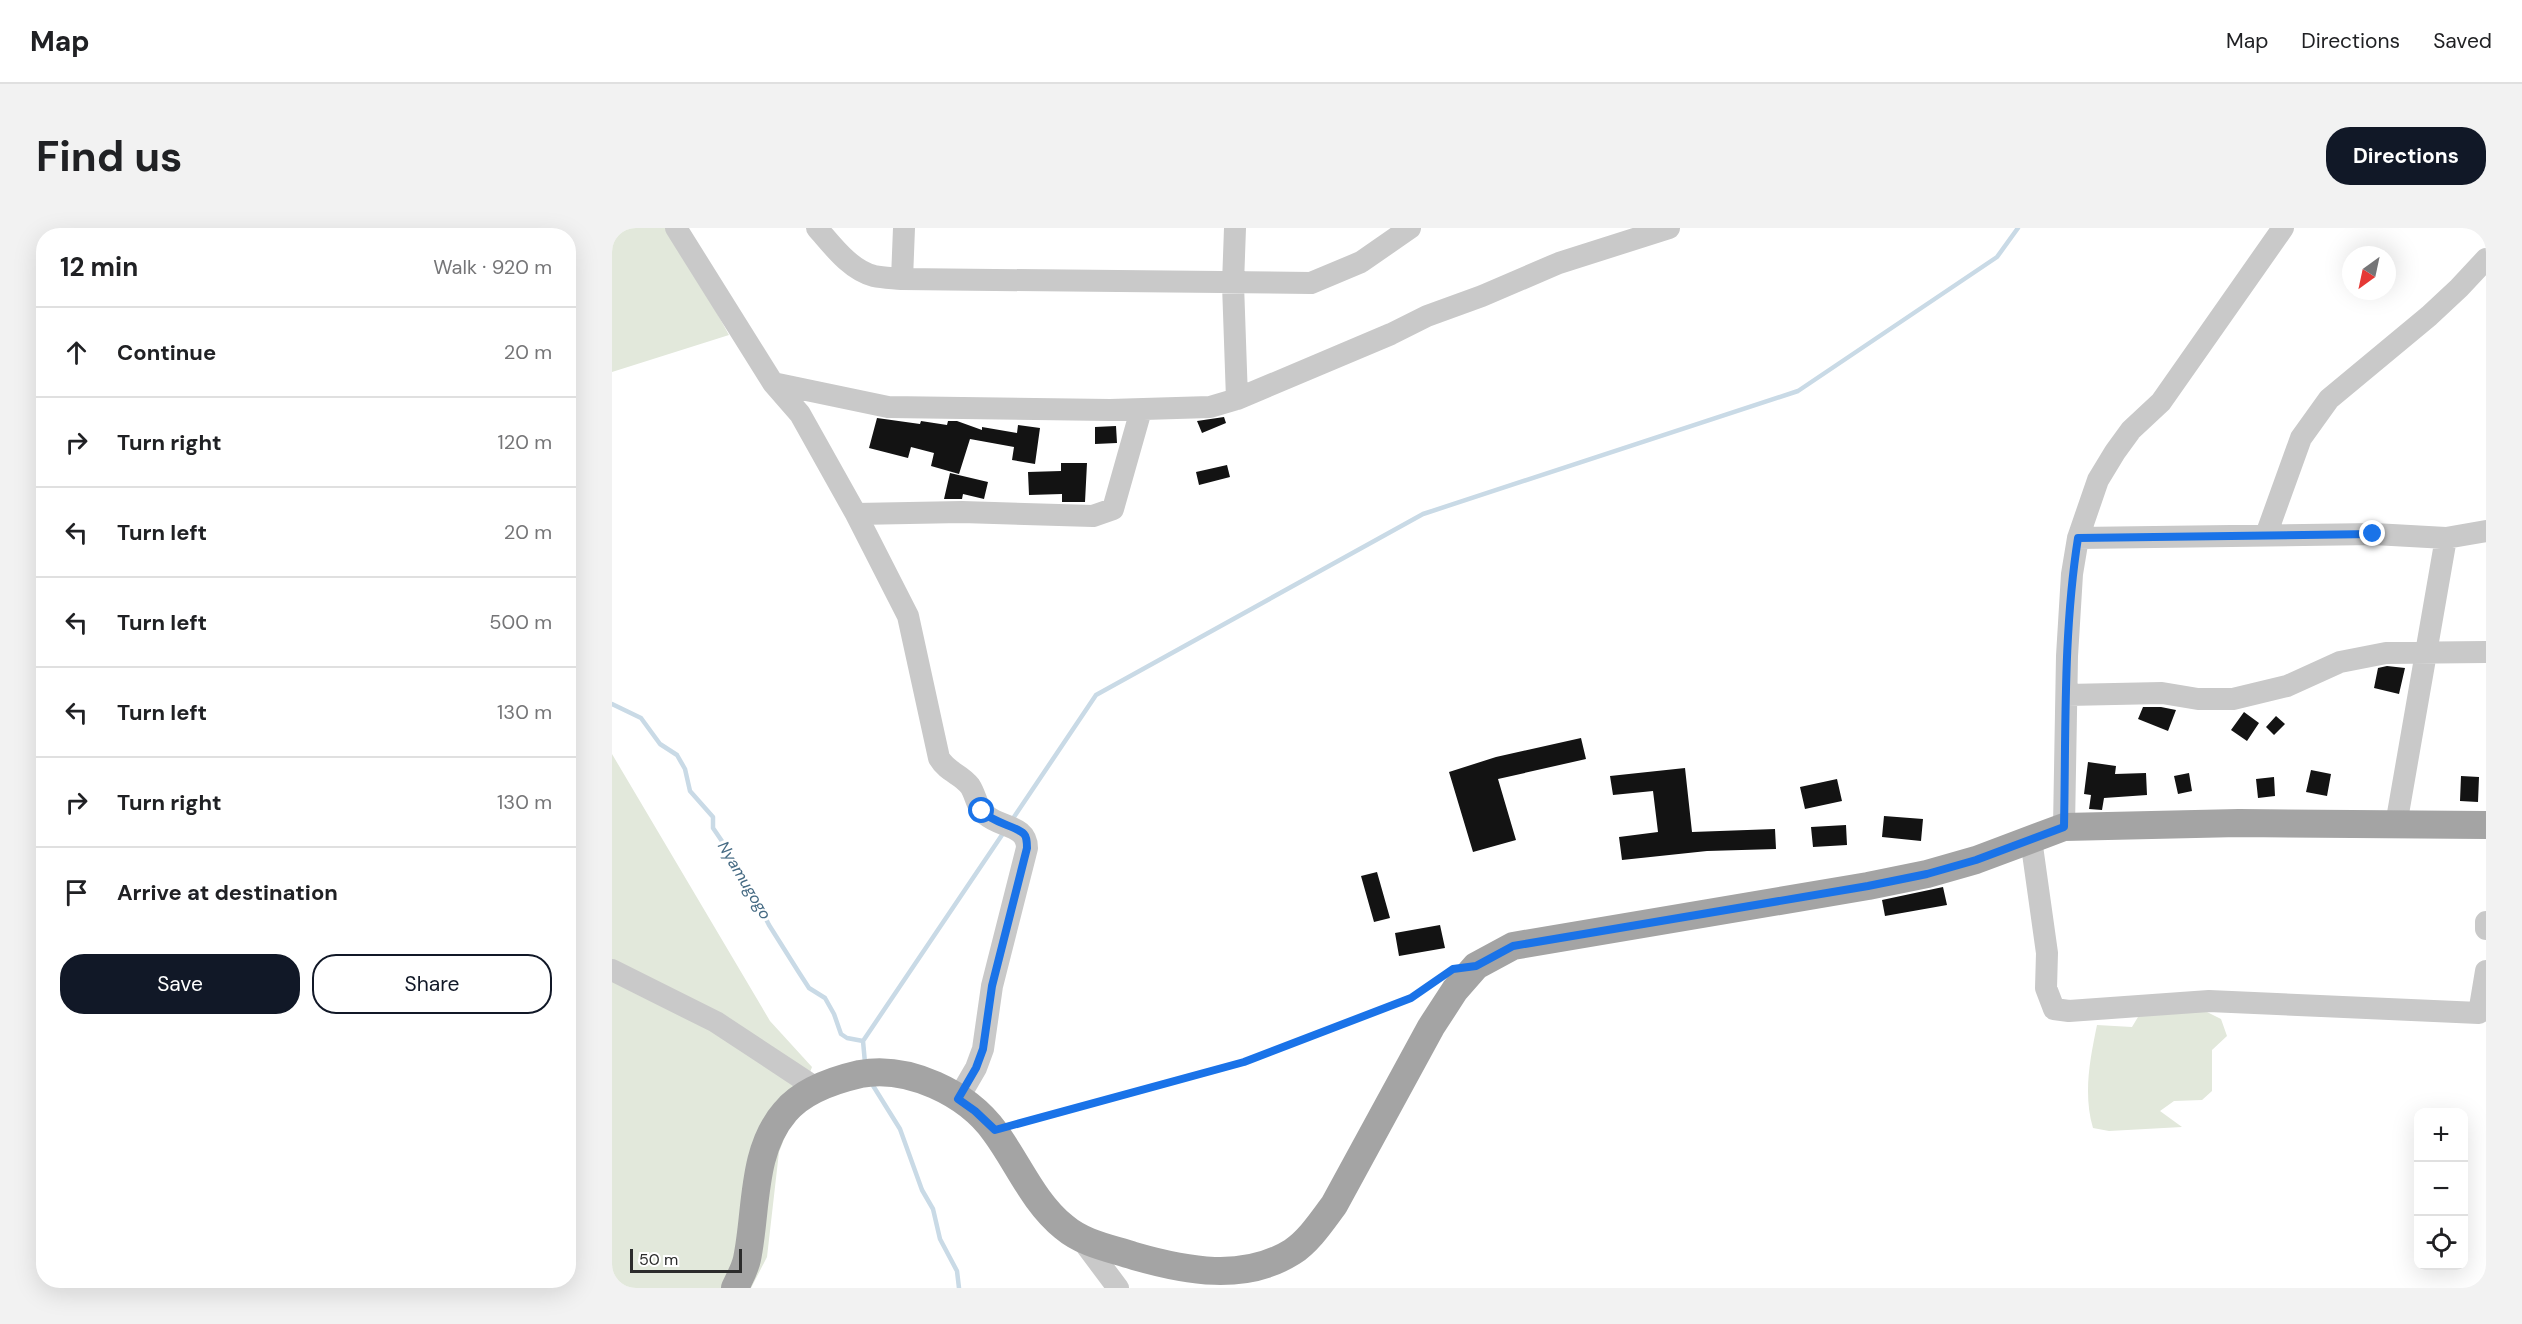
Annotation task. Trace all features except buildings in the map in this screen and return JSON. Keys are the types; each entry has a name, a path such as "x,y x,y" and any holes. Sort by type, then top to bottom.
{"main road":[{"path":"735,1288 747,1262 762,1154 769,1134 786,1110 816,1088 844,1078 876,1071 907,1074 933,1083 958,1099 995,1130 1040,1202 1062,1226 1082,1240 1162,1264 1204,1270 1238,1271 1264,1265 1293,1251 1314,1232 1334,1205 1431,1027 1455,990 1476,966 1513,946 1868,886 1956,866 2064,827 2239,823 2486,825"}],"street":[{"path":"676,228 773,383 800,414 856,514 908,616 939,758 946,769 960,776 970,787 986,816 1023,833 1027,839 1027,848 992,986 983,1049 976,1068 958,1099"},
{"path":"817,228 853,265 872,276 902,279 1233,284 1311,283 1361,262 1410,228"},
{"path":"902,279 904,228"},
{"path":"1236,228 1233,284 1237,399"},
{"path":"773,383 888,407 1141,410 1210,407 1237,399 1391,334 1427,316 1482,296 1559,263 1669,228"},
{"path":"2064,827 2067,656 2072,574 2078,538 2098,480 2131,430 2161,402 2283,228"},
{"path":"2266,535 2301,438 2330,399 2429,316 2486,259"},
{"path":"856,514 962,512 1093,516 1113,509 1141,410"},
{"path":"2078,538 2373,534 2446,538 2486,531"},
{"path":"2396,825 2446,538"},
{"path":"2067,695 2162,693 2198,699 2233,699 2287,686 2340,662 2386,653 2486,652"},
{"path":"2031,839 2047,953 2046,988 2054,1009 2069,1011 2209,1001 2479,1013 2486,971"},
{"path":"2486,922 2486,929"},
{"path":"612,970 716,1022 816,1088"},
{"path":"1082,1240 1118,1288"}],"path":[{"path":"995,1130 1244,1062 1411,998 1436,980"}],"shaded area":[{"path":"612,228 670,228 729,335 612,372"},
{"path":"612,754 770,1021 812,1067 779,1152 767,1257 751,1288 612,1288"},
{"path":"2205,1011 2221,1019 2227,1036 2212,1050 2212,1091 2202,1100 2174,1101 2160,1111 2182,1127 2109,1131 2093,1128 2088,1089 2097,1025 2132,1027 2141,1012"}],"waterway":[{"path":"1012,820 1096,695 1423,514 1798,391 1997,257 2018,228"},
{"name":"Nyamugogo","path":"612,704 641,718 660,744 677,755 685,769 690,791 713,817 713,828 741,869 769,925 809,988 825,998 841,1034 847,1038 863,1041 865,1063"},
{"path":"863,1041 1004,832"},
{"name":"Nyamugogo","path":"872,1084 900,1129 922,1190 933,1209 940,1239 957,1271 959,1288"}],"route":[{"path":"982,811 993,820 1023,833 1027,839 1027,848 992,986 983,1049 976,1068 958,1099 995,1130 1110,1101 1244,1062 1411,998 1453,969 1476,966 1513,946 1927,874 1976,860 2064,827 2067,656 2072,574 2078,538 2373,534"}]}
